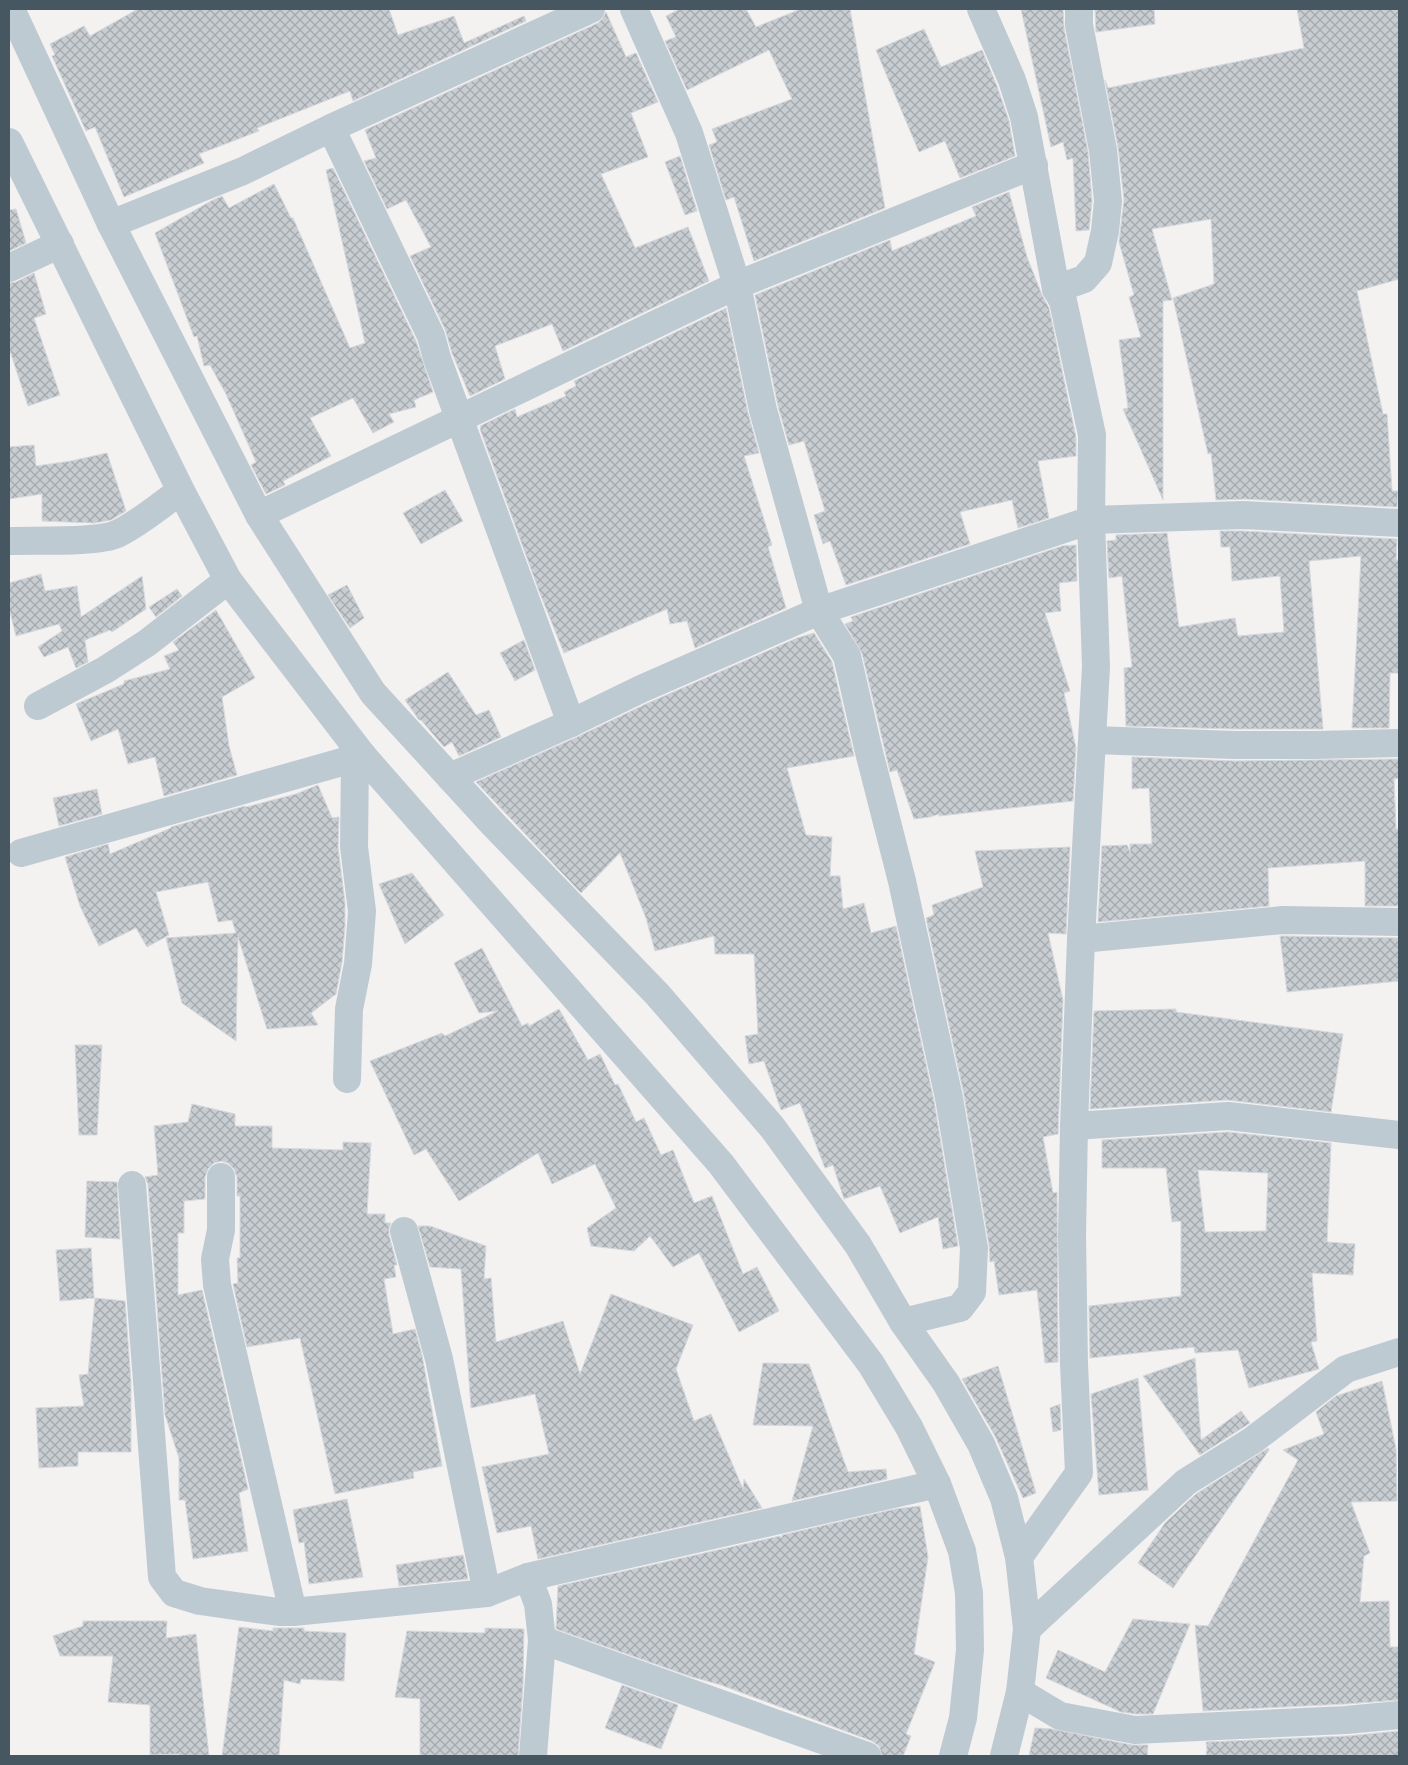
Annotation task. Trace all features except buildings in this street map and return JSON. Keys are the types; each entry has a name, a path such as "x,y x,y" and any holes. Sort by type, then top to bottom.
{"street":[{"path":"11,9 111,224 259,515 373,693 492,824 657,994 772,1127 858,1245 903,1322 946,1382 981,1444 1004,1498 1019,1558 1027,1629 1020,1692 1004,1756"},
{"path":"111,224 243,171 331,128 591,9"},
{"path":"634,9 689,133 737,285 763,410 819,611 846,656 902,881 948,1098 974,1248 972,1292 960,1308 903,1322"},
{"path":"981,9 1012,80 1024,117 1056,288 1064,301 1092,435 1091,520 1096,667 1081,939 1074,1126 1072,1246 1074,1364 1079,1473 1019,1558"},
{"path":"1056,288 1084,279 1098,263 1105,232 1108,200 1103,150 1079,25 1079,9"},
{"path":"331,128 431,336 459,418 571,723"},
{"path":"9,142 181,491 228,580 359,758 721,1164 871,1364 909,1426 937,1484 962,1551 969,1593 970,1650 964,1718 954,1756"},
{"path":"259,515 737,285 1034,166"},
{"path":"9,268 60,244"},
{"path":"9,541 91,539 115,535 136,523 181,491"},
{"path":"450,777 571,723 641,689 819,611 1091,520 1243,515 1399,523"},
{"path":"38,706 105,670 147,642 228,580"},
{"path":"1093,740 1234,745 1399,742"},
{"path":"21,853 359,758"},
{"path":"347,1079 349,1009 358,964 362,911 354,847 359,758"},
{"path":"1081,939 1283,920 1399,922"},
{"path":"1074,1126 1228,1116 1399,1135"},
{"path":"220,1177 221,1230 215,1260 217,1285 293,1612"},
{"path":"132,1185 162,1577 174,1592 200,1601 279,1612 293,1612 487,1592 528,1577 937,1484"},
{"path":"404,1231 440,1359 487,1592"},
{"path":"1027,1629 1186,1482 1252,1440 1346,1369 1399,1352"},
{"path":"528,1577 538,1604 542,1640 533,1756"},
{"path":"542,1640 867,1756"},
{"path":"1020,1692 1060,1716 1134,1730 1346,1720 1399,1715"}]}
